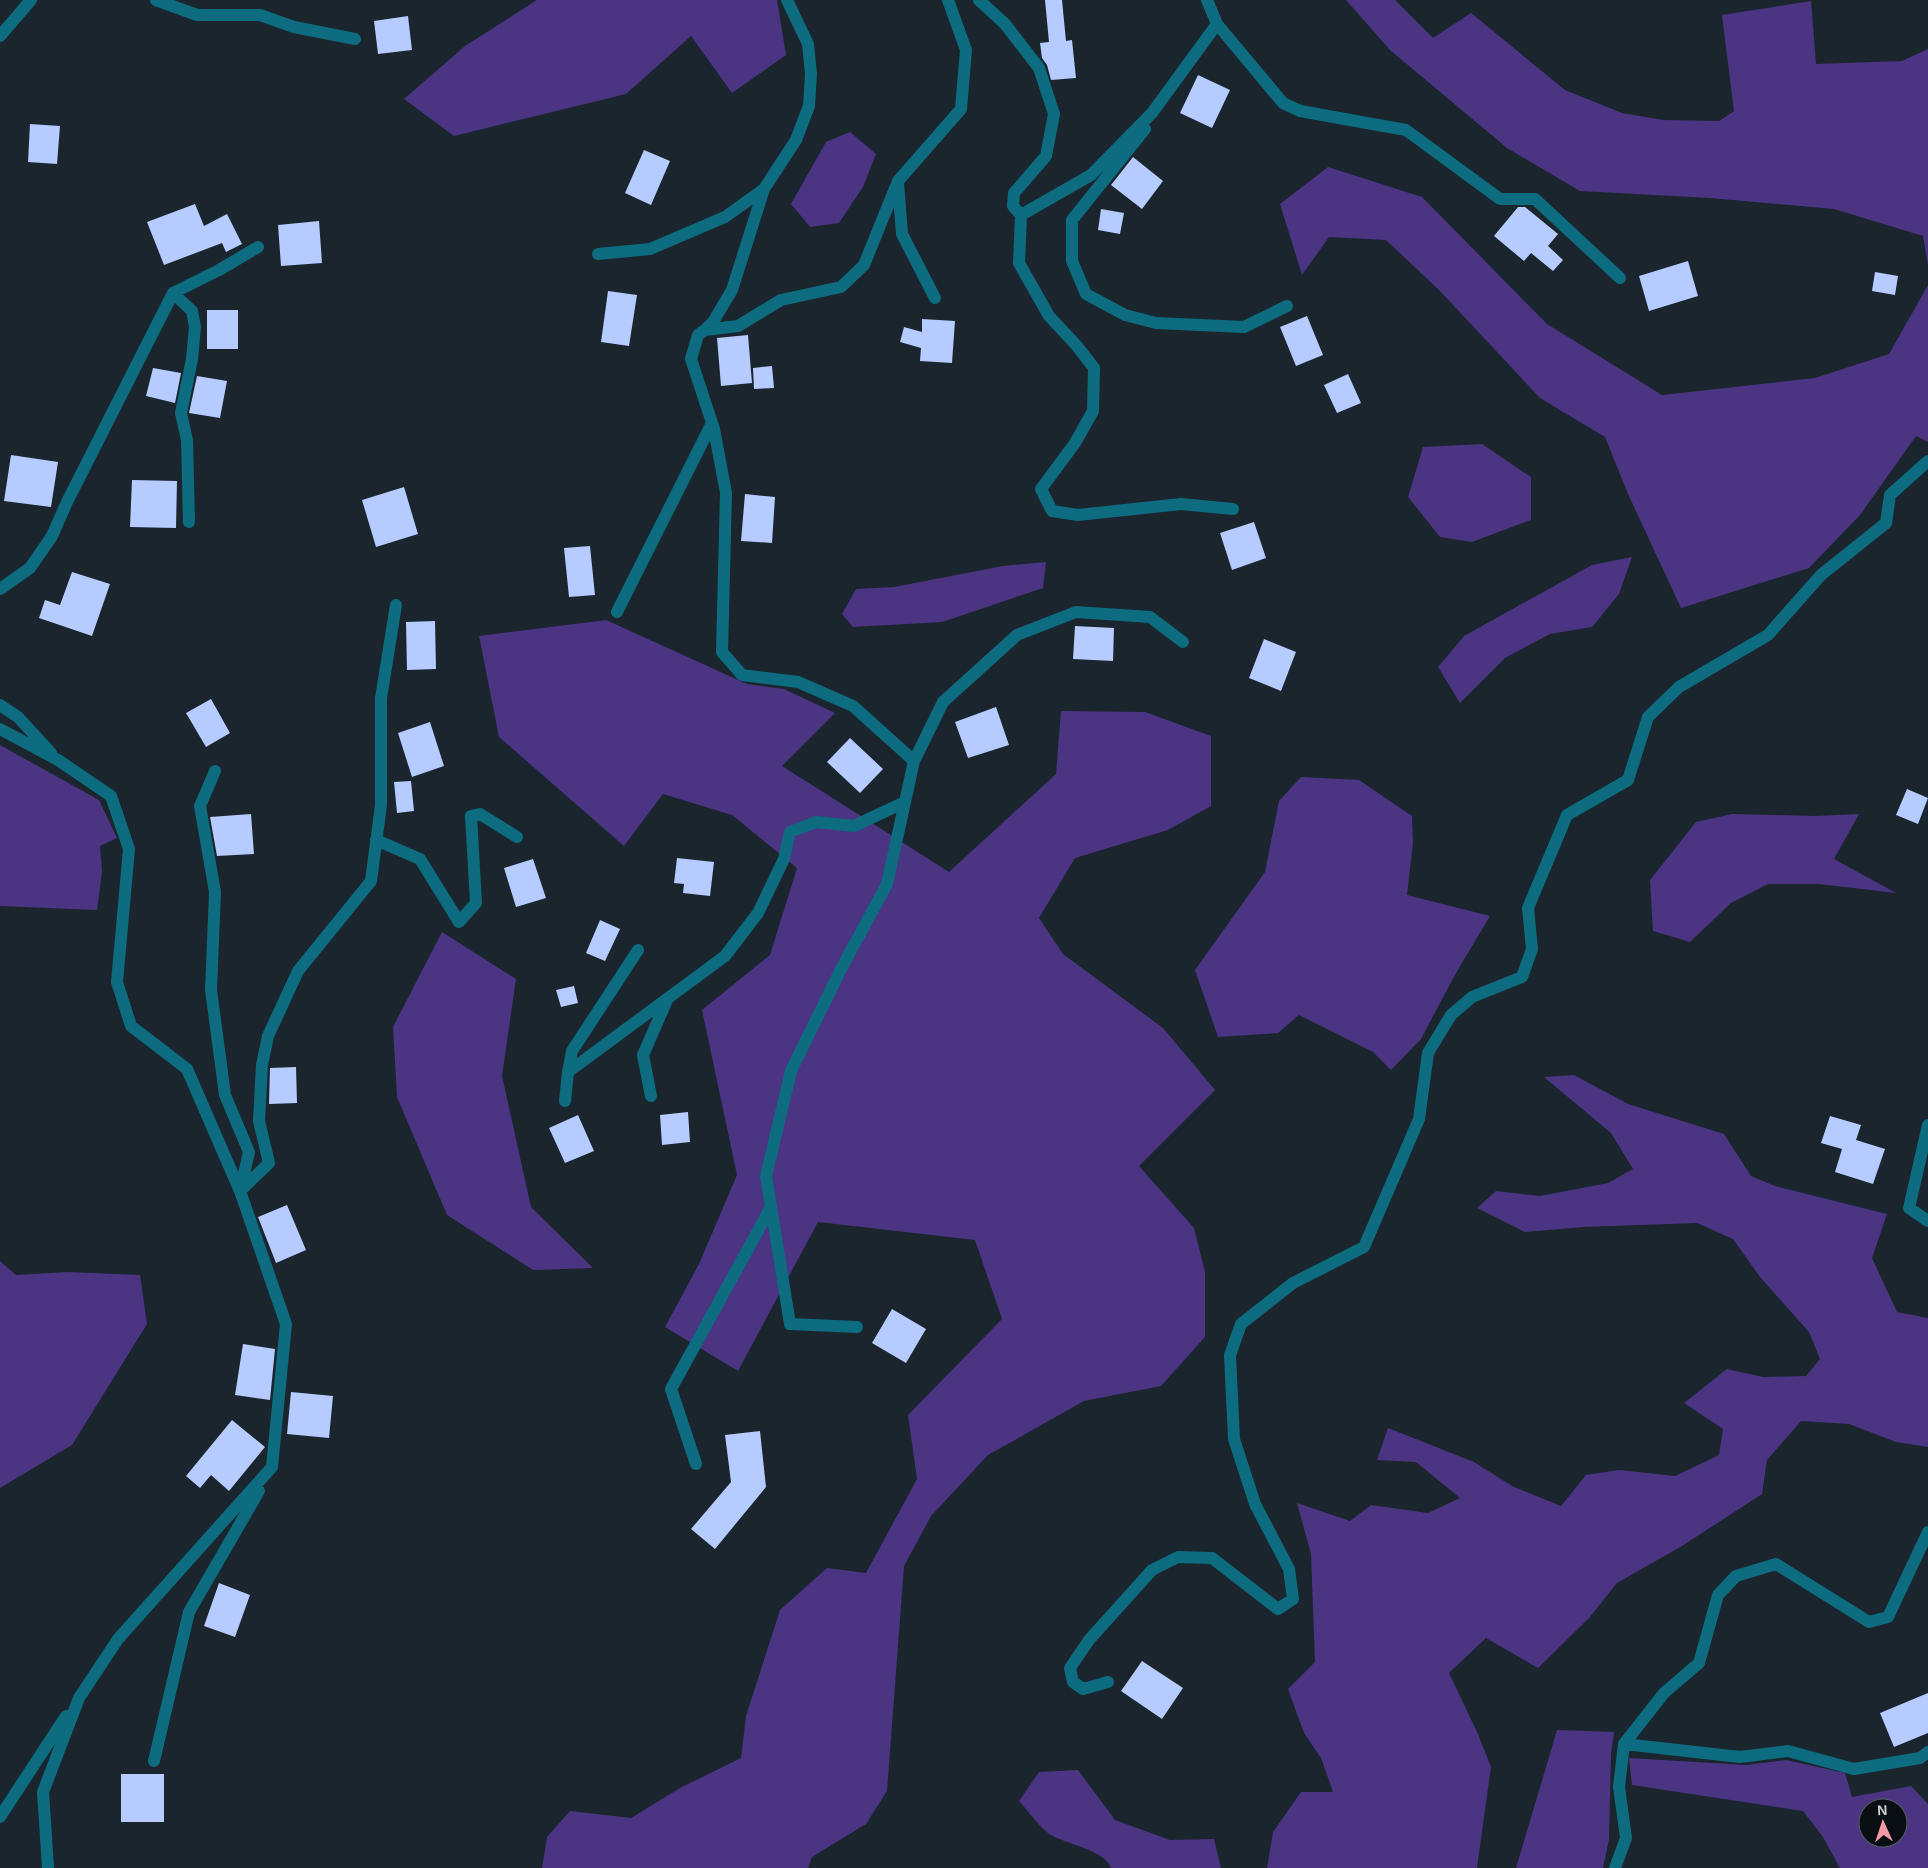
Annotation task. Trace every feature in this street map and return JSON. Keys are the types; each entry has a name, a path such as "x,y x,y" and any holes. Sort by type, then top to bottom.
{"street":[{"path":"0,36 31,0"},
{"path":"156,0 197,15 260,15 294,27 355,39"},
{"path":"787,0 808,44 811,74 809,106 796,140 764,189 732,290 713,322 698,335 691,359 712,423 726,493 722,652 742,674 798,682 853,706 914,761"},
{"path":"706,330 738,326 781,300 842,287 864,265 898,181 961,109 966,50 948,0"},
{"path":"979,0 1005,24 1039,68 1054,114 1046,156 1014,193 1013,206 1021,215 1019,263 1049,316 1077,346 1094,368 1093,411 1075,443 1041,489 1052,511 1078,515 1181,504 1233,509"},
{"path":"1207,0 1217,24 1283,103 1300,111 1406,130 1500,200 1535,199 1620,278"},
{"path":"1021,215 1091,175 1152,113 1217,24"},
{"path":"1152,113 1144,132 1072,220 1072,261 1086,294 1125,315 1156,323 1244,327 1287,306"},
{"path":"898,181 902,234 934,298"},
{"path":"598,254 650,249 725,217 764,189"},
{"path":"0,589 30,568 52,536 67,502 173,293 220,270 258,247"},
{"path":"173,293 192,311 195,327 192,359 181,413 187,440 188,522"},
{"path":"618,612 712,423"},
{"path":"1108,1682 1083,1689 1073,1682 1070,1668 1089,1640 1152,1570 1178,1557 1212,1558 1278,1609 1293,1599 1289,1569 1255,1504 1234,1439 1230,1355 1241,1324 1293,1283 1364,1247 1419,1119 1428,1053 1451,1015 1472,997 1522,977 1532,949 1528,908 1567,814 1628,780 1648,717 1679,687 1768,635 1821,575 1886,523 1890,495 1928,462"},
{"path":"240,1191 269,1163 259,1121 262,1065 268,1036 298,971 371,881 381,805 381,698 396,605"},
{"path":"856,1327 790,1324 766,1176 791,1071 840,971 887,884 914,761 942,702 1017,635 1076,612 1150,617 1183,642"},
{"path":"0,705 18,717 58,760"},
{"path":"0,729 58,760 111,796 129,848 117,982 131,1026 187,1069 240,1191 286,1324 272,1467 190,1612 154,1761"},
{"path":"215,771 200,806 215,892 211,990 225,1095 249,1152 240,1191"},
{"path":"568,1072 725,956 758,913 784,859 790,832 816,822 854,826 905,802"},
{"path":"376,840 420,859 459,922 476,903 472,816 480,814 516,837"},
{"path":"564,1101 572,1050 638,950"},
{"path":"651,1096 643,1055 668,998"},
{"path":"1928,1125 1909,1208 1928,1221"},
{"path":"696,1464 671,1389 771,1207"},
{"path":"0,1817 118,1639 272,1467"},
{"path":"1615,1868 1626,1838 1619,1786 1624,1744 1664,1694 1699,1663 1718,1595 1736,1576 1776,1564 1869,1622 1888,1617 1928,1532"},
{"path":"48,1868 43,1792 78,1698"},
{"path":"1624,1744 1740,1757 1788,1751 1854,1769 1920,1758 1928,1752"}],"shaded area":[{"path":"537,0 777,0 786,55 732,93 691,36 626,94 454,136 404,99 465,46"},
{"path":"1346,0 1395,0 1433,38 1471,13 1565,90 1622,113 1663,120 1719,121 1734,111 1722,15 1811,1 1816,64 1902,61 1928,49 1928,265 1923,236 1834,209 1710,198 1580,191 1507,148 1390,50"},
{"path":"850,132 876,154 863,187 839,223 810,227 791,204 826,142"},
{"path":"1328,167 1422,197 1547,324 1662,395 1815,378 1889,354 1928,285 1928,442 1916,436 1860,515 1809,568 1681,608 1628,494 1605,437 1540,398 1440,291 1386,240 1329,237 1302,275 1280,204"},
{"path":"1482,444 1531,477 1531,520 1472,542 1440,537 1408,497 1423,447"},
{"path":"1632,557 1619,594 1592,627 1550,634 1505,658 1460,703 1438,667 1464,636 1592,565"},
{"path":"1046,562 1043,588 942,622 853,627 842,614 856,589 894,587 1003,566"},
{"path":"606,620 747,684 784,689 835,713 782,766 949,872 1056,774 1061,711 1145,712 1211,736 1211,806 1168,830 1075,858 1039,918 1063,954 1163,1028 1215,1090 1139,1166 1194,1228 1205,1272 1205,1337 1161,1386 1084,1401 988,1455 931,1516 904,1566 887,1791 866,1824 812,1857 808,1868 542,1868 547,1837 570,1811 631,1818 680,1788 741,1758 746,1716 780,1610 827,1568 866,1573 917,1479 908,1415 1002,1319 975,1240 818,1222 738,1371 665,1327 699,1264 737,1175 702,1010 770,955 797,868 732,815 663,794 624,846 499,737 479,636"},
{"path":"0,745 99,800 117,838 100,846 102,871 97,910 0,906"},
{"path":"1301,777 1359,780 1412,816 1413,843 1407,895 1490,916 1456,973 1421,1039 1391,1070 1373,1052 1299,1015 1278,1033 1218,1037 1195,970 1265,872 1279,801"},
{"path":"1732,814 1816,816 1859,814 1834,859 1896,893 1819,884 1768,884 1731,903 1690,942 1653,931 1650,880 1696,822"},
{"path":"442,932 516,979 502,1076 531,1207 593,1268 533,1270 447,1215 397,1097 393,1027"},
{"path":"1574,1075 1628,1104 1724,1134 1751,1176 1775,1186 1887,1214 1872,1258 1897,1312 1928,1318 1928,1447 1896,1442 1849,1424 1801,1421 1767,1460 1762,1494 1682,1546 1617,1583 1589,1618 1538,1668 1486,1638 1449,1673 1478,1734 1491,1767 1477,1868 1267,1868 1273,1832 1301,1792 1333,1792 1321,1758 1304,1733 1288,1689 1315,1662 1311,1554 1297,1503 1350,1521 1371,1505 1428,1513 1460,1498 1416,1462 1377,1460 1388,1428 1474,1462 1512,1486 1561,1506 1586,1475 1619,1470 1675,1476 1719,1455 1723,1429 1684,1403 1727,1369 1763,1377 1806,1376 1820,1359 1809,1332 1760,1277 1733,1239 1697,1223 1584,1227 1525,1232 1477,1208 1496,1191 1540,1196 1608,1183 1633,1169 1611,1133 1544,1077"},
{"path":"0,1261 16,1275 67,1272 140,1275 147,1324 72,1445 0,1488"},
{"path":"1557,1730 1614,1732 1611,1754 1609,1839 1603,1868 1516,1868"},
{"path":"1629,1758 1746,1765 1786,1760 1845,1773 1852,1797 1911,1786 1928,1804 1928,1868 1840,1868 1823,1837 1803,1811 1632,1785"},
{"path":"1078,1770 1115,1820 1170,1840 1214,1839 1221,1868 1111,1868 1107,1862 1093,1852 1051,1835 1019,1801 1039,1772"}],"building":[{"path":"1045,0 1062,0 1066,41 1072,40 1076,78 1051,80 1047,65 1042,58 1040,43 1049,42"},
{"path":"408,16 412,50 378,54 374,21"},
{"path":"1198,75 1230,90 1212,128 1180,113"},
{"path":"30,124 60,126 57,164 28,162"},
{"path":"644,150 670,161 651,205 625,193"},
{"path":"1133,157 1163,181 1142,209 1111,185"},
{"path":"195,204 204,226 227,214 242,244 226,252 222,243 164,265 147,222"},
{"path":"1518,207 1525,207 1558,234 1548,246 1563,260 1553,271 1531,253 1524,261 1494,236"},
{"path":"1101,209 1124,213 1120,234 1098,230"},
{"path":"319,221 322,263 281,266 278,225"},
{"path":"1688,261 1698,296 1649,311 1639,276"},
{"path":"1875,272 1898,276 1895,295 1872,291"},
{"path":"608,291 637,295 629,346 601,342"},
{"path":"207,310 238,310 238,349 207,349"},
{"path":"1307,316 1323,355 1296,366 1280,327"},
{"path":"922,319 955,321 952,363 920,361 921,348 900,342 904,327 922,332"},
{"path":"748,335 752,383 721,386 717,338"},
{"path":"772,366 774,388 754,389 753,368"},
{"path":"153,368 181,373 175,403 146,396"},
{"path":"1348,374 1361,403 1337,413 1324,385"},
{"path":"197,376 227,381 220,418 189,413"},
{"path":"11,455 58,462 51,507 4,501"},
{"path":"132,480 177,481 176,528 130,527"},
{"path":"404,487 418,534 376,547 362,500"},
{"path":"745,494 775,497 772,543 741,541"},
{"path":"1254,522 1266,558 1232,570 1220,533"},
{"path":"590,546 595,595 569,597 564,548"},
{"path":"72,572 110,584 92,636 39,618 45,600 60,605"},
{"path":"435,621 436,669 407,670 406,622"},
{"path":"1075,626 1114,628 1113,661 1073,659"},
{"path":"1264,639 1296,652 1281,691 1249,678"},
{"path":"211,699 230,733 206,747 186,713"},
{"path":"996,707 1009,745 968,758 955,722"},
{"path":"430,722 444,766 412,777 398,733"},
{"path":"850,738 883,769 860,793 827,762"},
{"path":"411,781 414,811 397,813 394,782"},
{"path":"1907,789 1928,798 1918,824 1896,815"},
{"path":"251,814 254,854 217,856 210,817"},
{"path":"677,858 714,862 710,896 683,893 684,884 674,883"},
{"path":"533,859 546,898 516,907 504,868"},
{"path":"600,920 620,929 605,961 586,953"},
{"path":"574,986 578,1003 561,1007 556,990"},
{"path":"296,1067 297,1103 269,1104 270,1068"},
{"path":"688,1112 690,1142 662,1145 660,1115"},
{"path":"578,1115 594,1151 565,1163 549,1128"},
{"path":"1830,1116 1861,1125 1856,1140 1885,1149 1873,1184 1835,1172 1842,1149 1821,1143"},
{"path":"287,1205 306,1250 276,1263 258,1217"},
{"path":"892,1309 926,1329 906,1363 872,1343"},
{"path":"243,1344 275,1349 270,1400 235,1395"},
{"path":"291,1392 333,1396 329,1438 287,1434"},
{"path":"232,1420 265,1447 229,1491 211,1475 200,1488 186,1476"},
{"path":"760,1431 766,1487 715,1549 691,1529 731,1482 725,1435"},
{"path":"219,1583 250,1595 235,1637 204,1626"},
{"path":"1142,1661 1183,1688 1162,1719 1121,1691"},
{"path":"1928,1693 1928,1733 1894,1747 1880,1713"},
{"path":"121,1774 164,1774 164,1822 121,1822"}]}
